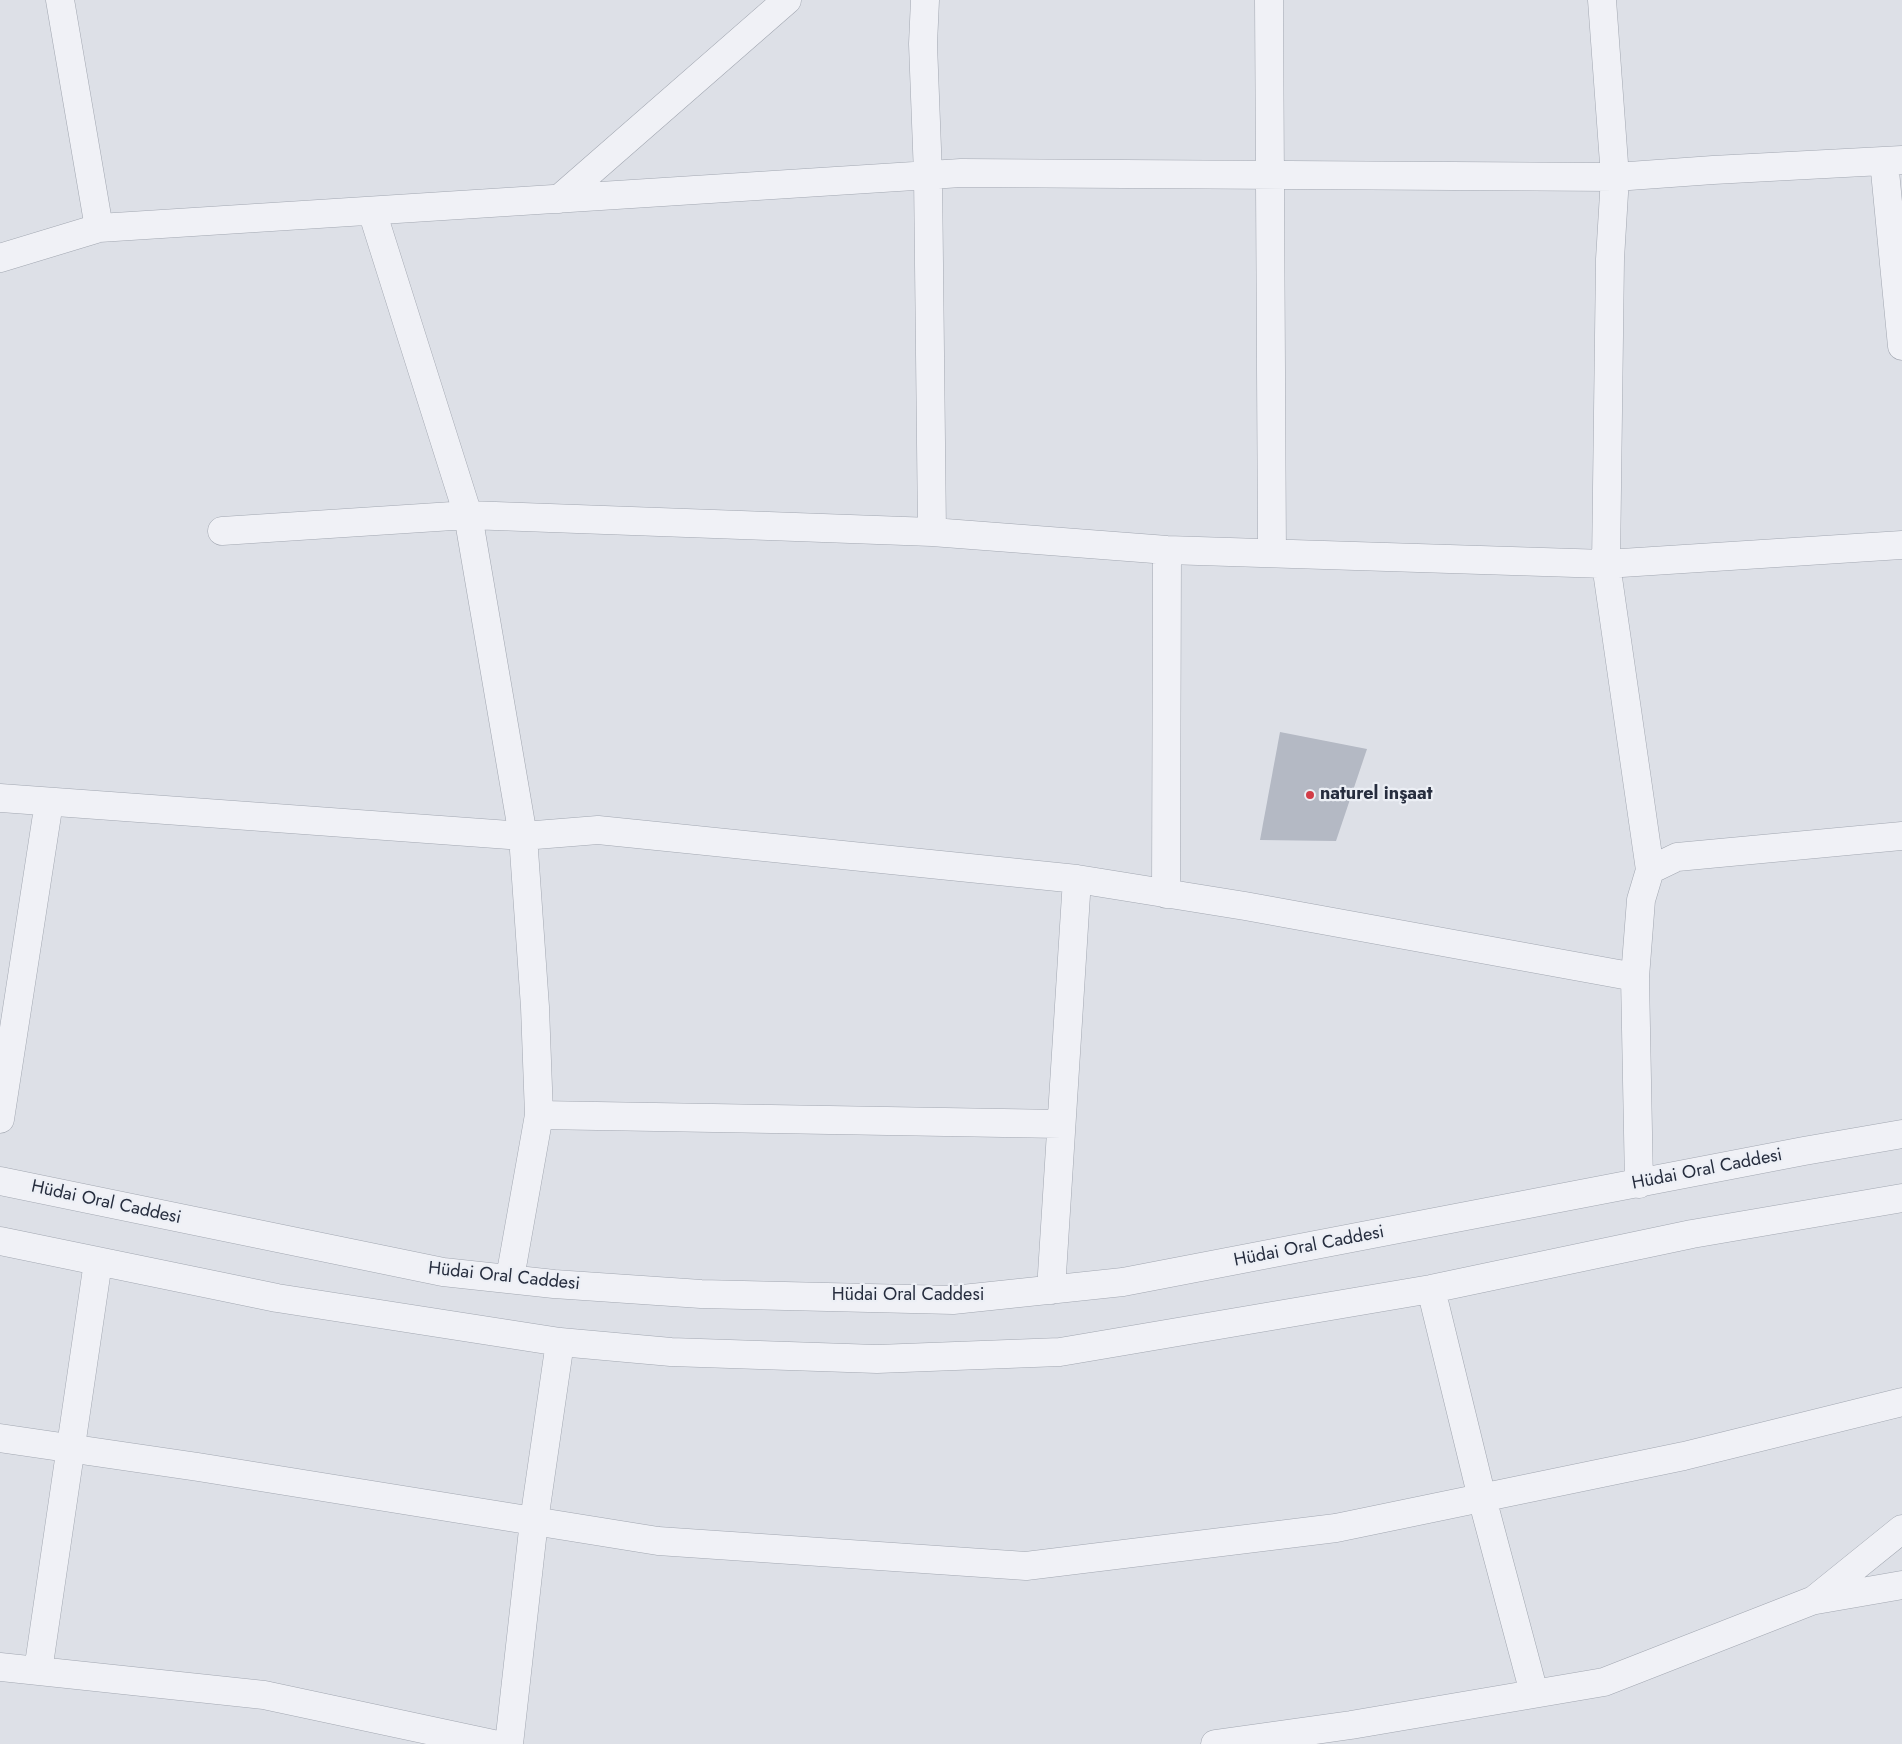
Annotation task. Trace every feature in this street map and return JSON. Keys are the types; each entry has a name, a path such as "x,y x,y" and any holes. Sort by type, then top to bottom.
{"street":[{"path":"60,0 100,228"},
{"path":"559,199 787,0"},
{"path":"925,0 923,44 928,175 932,532"},
{"path":"1269,0 1272,554"},
{"path":"1602,0 1616,177 1610,259 1606,564 1650,870 1640,900 1635,977 1639,1184"},
{"path":"0,258 100,228 961,173 1616,177 1893,161 1902,346"},
{"path":"372,211 468,515 523,836 535,1007 539,1115 510,1278"},
{"path":"222,531 468,515 932,532 1167,550 1606,564 1902,544"},
{"path":"1166,894 1167,550"},
{"path":"0,798 523,836 598,830 1077,879 1245,906 1635,977"},
{"path":"0,1119 49,802"},
{"path":"1650,870 1677,856 1902,836"},
{"path":"1051,1290 1077,879"},
{"path":"539,1115 1062,1124"},
{"name":"Hüdai Oral Caddesi","path":"0,1180 443,1272 554,1284 702,1294 953,1300 1133,1280 1902,1134"},
{"path":"0,1241 277,1298 560,1342 671,1352 877,1359 1060,1352 1431,1289 1692,1234 1902,1198"},
{"path":"38,1671 98,1262"},
{"path":"1431,1289 1482,1498 1534,1693"},
{"path":"509,1744 534,1521 560,1342"},
{"path":"0,1438 658,1541 1026,1566 1336,1528 1684,1456 1902,1402"},
{"path":"1814,1600 1902,1529"},
{"path":"1215,1744 1351,1725 1604,1682 1814,1600 1902,1585"},
{"path":"0,1667 264,1694 493,1744"}],"building":[{"name":"naturel inşaat","path":"1280,732 1367,749 1336,841 1260,840"}],"place":[{"name":"naturel inşaat","path":"1310,795"}]}
